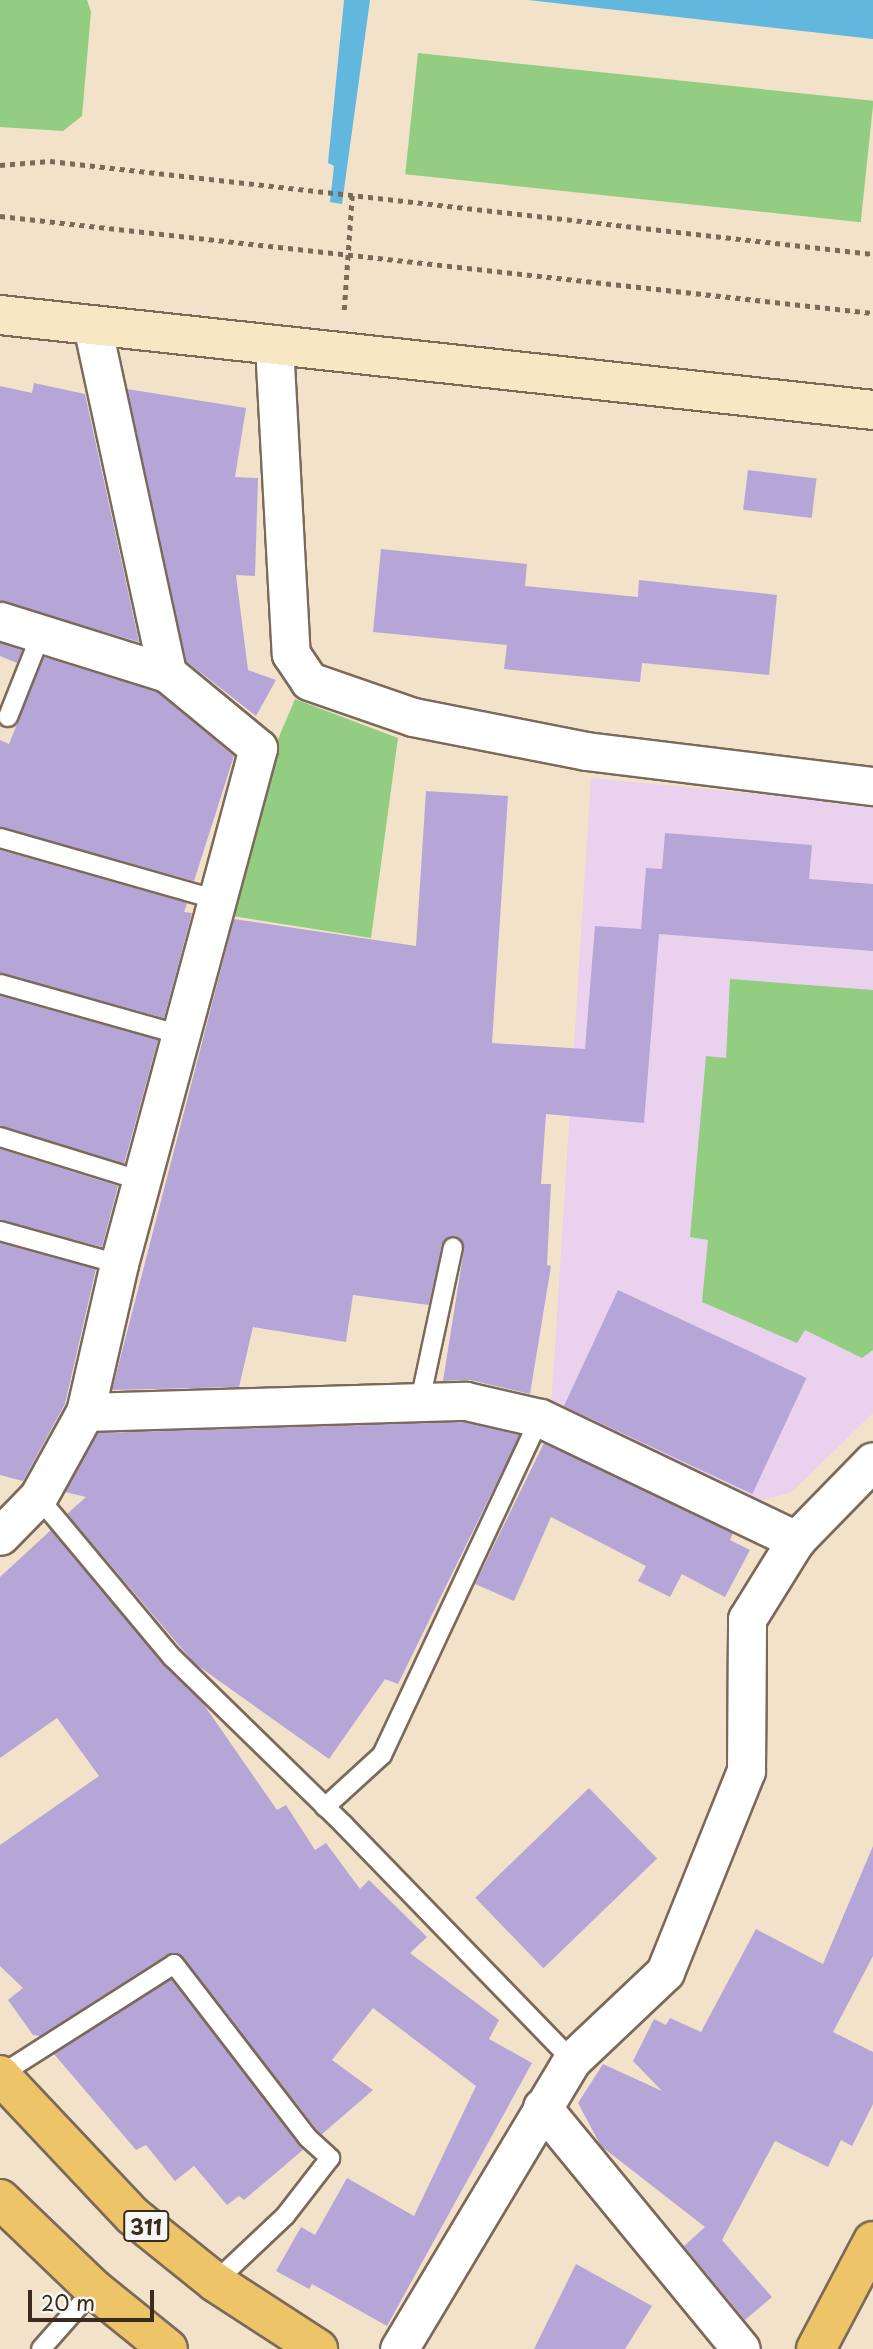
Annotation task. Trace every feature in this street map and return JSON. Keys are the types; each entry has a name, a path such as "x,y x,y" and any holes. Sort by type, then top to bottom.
{"main road":[{"name":"311","path":"0,2075 133,2216 215,2282 318,2349"},
{"path":"0,2199 94,2289 168,2349"},
{"path":"816,2349 873,2241"}],"street":[{"path":"0,315 873,410"},
{"path":"92,325 167,673"},
{"path":"274,345 291,654 309,681 413,717 586,751 873,786"},
{"path":"0,621 167,673 258,748 119,1264 85,1412 38,1497 0,1536"},
{"path":"85,1412 466,1401 540,1418 796,1540"},
{"path":"399,2349 572,2060 665,1972 746,1771 747,1619 796,1540 873,1461"},
{"path":"542,2107 741,2349"}],"lane":[{"path":"8,717 41,634"},
{"path":"0,838 218,900"},
{"path":"0,984 182,1035"},
{"path":"0,1137 142,1181"},
{"path":"0,1231 119,1264"},
{"path":"420,1401 453,1247"},
{"path":"325,1807 382,1755 540,1418"},
{"path":"38,1497 172,1657 325,1807 572,2060"},
{"path":"0,2075 174,1964 308,2138 330,2158 285,2216 215,2282"},
{"path":"41,2349 94,2289"}],"path":[{"path":"0,165 50,161 873,254"},
{"path":"344,310 345,257 352,195"},
{"path":"0,216 345,257 873,313"}],"shaded area":[{"path":"591,778 873,805 873,1413 792,1492 746,1505 551,1409"}],"green space":[{"path":"0,0 87,0 91,12 82,116 63,131 0,127"},
{"path":"418,53 873,101 861,222 405,174"},
{"path":"295,699 398,738 371,938 226,915 270,758"},
{"path":"730,979 873,990 873,1350 862,1358 805,1330 797,1343 702,1302 708,1240 690,1237 706,1056 726,1058"}],"water":[{"path":"344,0 370,0 342,204 330,202 334,166 328,163"},
{"path":"528,0 873,0 873,39"}],"building":[{"path":"34,383 85,394 139,642 0,601 0,386 32,393"},
{"path":"127,389 246,408 235,477 258,478 255,576 236,575 248,670 276,680 256,716 186,661"},
{"path":"748,470 816,478 812,518 743,510"},
{"path":"381,549 527,564 525,586 638,597 639,580 777,595 769,675 642,663 640,682 504,669 507,645 373,632"},
{"path":"0,643 22,650 17,663 0,656"},
{"path":"44,657 157,692 234,756 194,881 0,827 0,740 9,744"},
{"path":"426,791 508,796 492,1043 585,1049 595,926 641,929 646,868 662,869 665,833 812,845 809,879 873,884 873,951 659,934 644,1123 546,1114 541,1184 551,1184 547,1265 551,1266 530,1394 470,1380 443,1381 464,1249 455,1236 442,1244 429,1305 353,1295 346,1342 253,1327 239,1387 112,1390 234,919 416,946"},
{"path":"0,850 187,903 184,912 192,913 164,1018 0,973"},
{"path":"0,996 158,1040 124,1164 0,1126"},
{"path":"0,1149 118,1186 102,1247 0,1220"},
{"path":"0,1243 96,1269 65,1404 23,1481 0,1475"},
{"path":"618,1290 807,1378 752,1494 564,1406"},
{"path":"464,1422 520,1435 398,1684 385,1679 329,1759 194,1663 67,1514 86,1497 65,1492 98,1433"},
{"path":"544,1443 733,1533 730,1540 750,1550 725,1597 682,1574 670,1597 638,1581 646,1566 551,1517 514,1601 475,1584"},
{"path":"51,1530 163,1664 202,1702 277,1810 286,1805 315,1850 326,1843 360,1889 369,1880 427,1937 410,1953 499,2020 489,2039 532,2063 387,2326 312,2284 309,2289 276,2271 301,2227 315,2235 347,2178 414,2216 476,2086 373,2008 332,2060 373,2090 321,2135 178,1953 168,1954 40,2036 33,2035 8,2000 23,1988 0,1966 0,1845 99,1776 57,1718 0,1758 0,1577"},
{"path":"589,1788 657,1858 543,1968 475,1898"},
{"path":"873,1846 873,1956 833,2032 873,2052 873,2104 852,2146 841,2140 828,2167 775,2141 722,2240 772,2297 745,2320 684,2246 705,2227 601,2146 578,2103 603,2064 662,2091 633,2061 654,2019 666,2025 670,2018 701,2032 756,1929 823,1964"},
{"path":"171,1979 304,2149 244,2200 239,2196 227,2205 194,2166 175,2181 146,2145 136,2150 54,2054"},
{"path":"576,2264 652,2306 625,2349 534,2349"}]}
